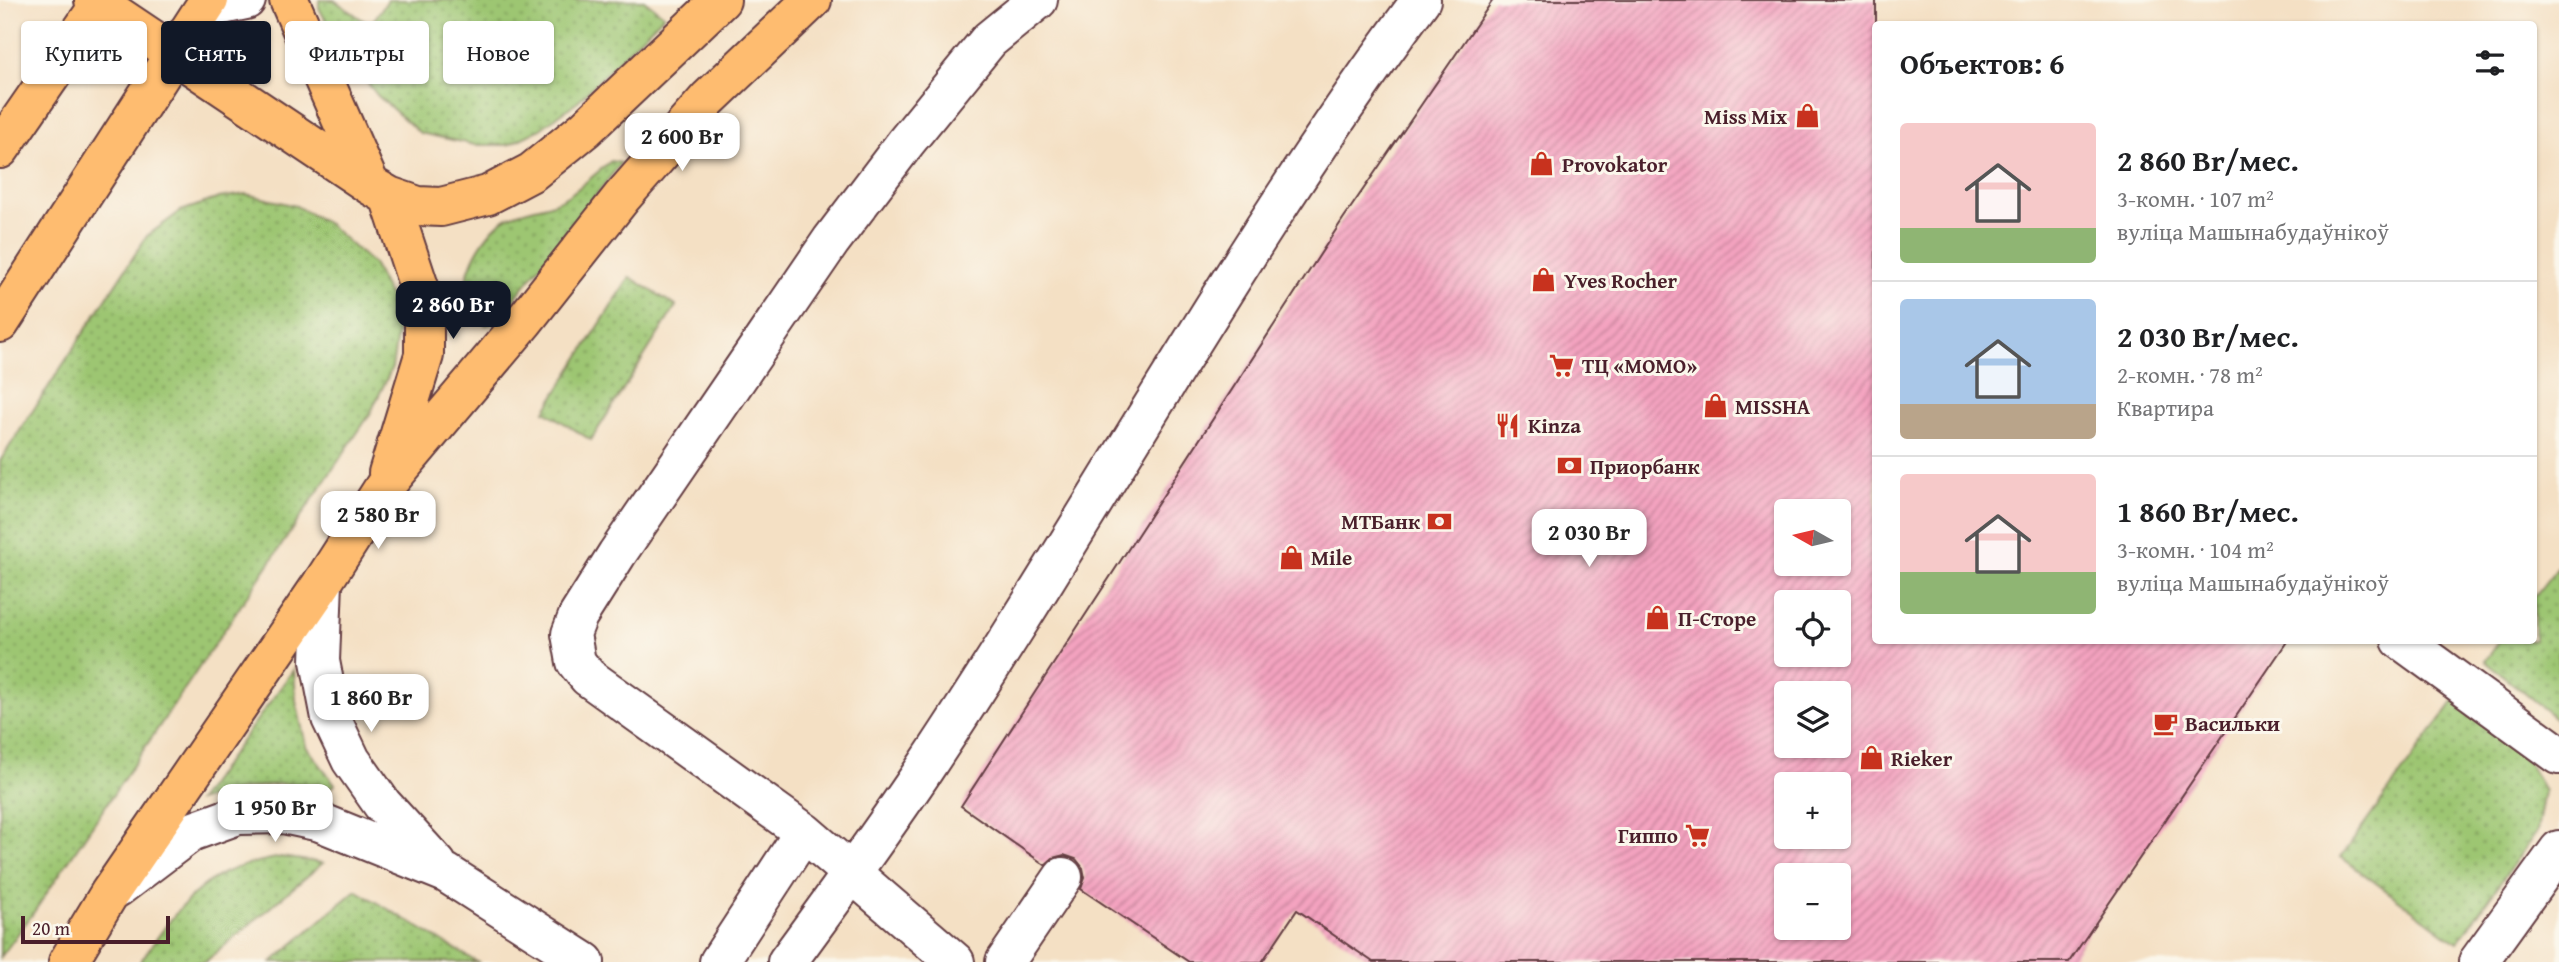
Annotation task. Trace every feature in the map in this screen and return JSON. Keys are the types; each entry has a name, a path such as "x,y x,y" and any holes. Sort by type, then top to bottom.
{"main road":[{"path":"289,0 379,190 424,302 424,355 384,487"},
{"path":"218,84 379,190 418,206 441,207 488,195 531,172 585,129 721,0"},
{"path":"68,962 109,894 323,582 384,487 524,321 622,197 708,99 812,0"},
{"path":"0,149 99,1 161,46"},
{"path":"197,21 207,4"},
{"path":"0,323 161,77"}],"street":[{"path":"207,4 246,0"},
{"path":"955,962 804,832 588,677 576,662 571,634 578,616 617,554 831,241 906,142 989,40 1038,0"},
{"path":"787,962 853,873 992,664 1261,232 1368,72 1422,0"},
{"path":"323,582 320,660 331,718 351,760 382,804 446,873"},
{"path":"2406,644 2559,755"},
{"path":"109,894 191,832 238,815 283,814 320,822 446,873 585,962"},
{"path":"719,962 804,832"},
{"path":"2478,962 2559,850"},
{"path":"1005,962 1063,877"}],"green space":[{"path":"319,0 334,0 364,21 326,21 319,8"},
{"path":"388,0 644,0 664,15 578,101 539,130 508,145 475,145 420,133 368,84 429,84 429,21 373,21"},
{"path":"611,161 621,163 496,322 486,325 476,318 467,303 468,275 472,261 488,234 508,217 554,203 569,195"},
{"path":"246,194 296,206 328,224 373,264 391,299 398,329 392,368 370,414 34,912 0,958 0,461 147,236 181,211 219,198"},
{"path":"630,277 676,306 591,440 545,411"},
{"path":"2559,565 2559,721 2485,661 2498,644 2537,644 2537,593"},
{"path":"294,669 296,700 306,746 335,784 333,787 281,784 231,792 198,801"},
{"path":"2454,701 2526,758 2544,791 2537,831 2457,943 2341,857"},
{"path":"281,857 323,863 205,962 140,962 176,913 209,882 236,868"},
{"path":"356,890 477,962 272,962"}],"building":[{"name":"ТЦ «МОМО»","path":"1493,0 1876,0 1876,21 1872,21 1872,644 2285,644 2069,962 1373,962 1297,910 1262,962 1189,962 1081,889 1085,878 1083,868 1076,859 1064,855 1053,858 1045,865 961,806 1343,219"}],"place":[{"name":"Miss Mix","path":"1807,116"},
{"name":"Provokator","path":"1542,164"},
{"name":"Yves Rocher","path":"1544,280"},
{"name":"ТЦ «МОМО»","path":"1562,365"},
{"name":"MISSHA","path":"1715,406"},
{"name":"Kinza","path":"1508,425"},
{"name":"Приорбанк","path":"1570,466"},
{"name":"МТБанк","path":"1440,521"},
{"name":"Mile","path":"1291,557"},
{"name":"П-Сторе","path":"1658,618"},
{"name":"Васильки","path":"2165,723"},
{"name":"Rieker","path":"1871,758"},
{"name":"Гиппо","path":"1698,835"}]}
